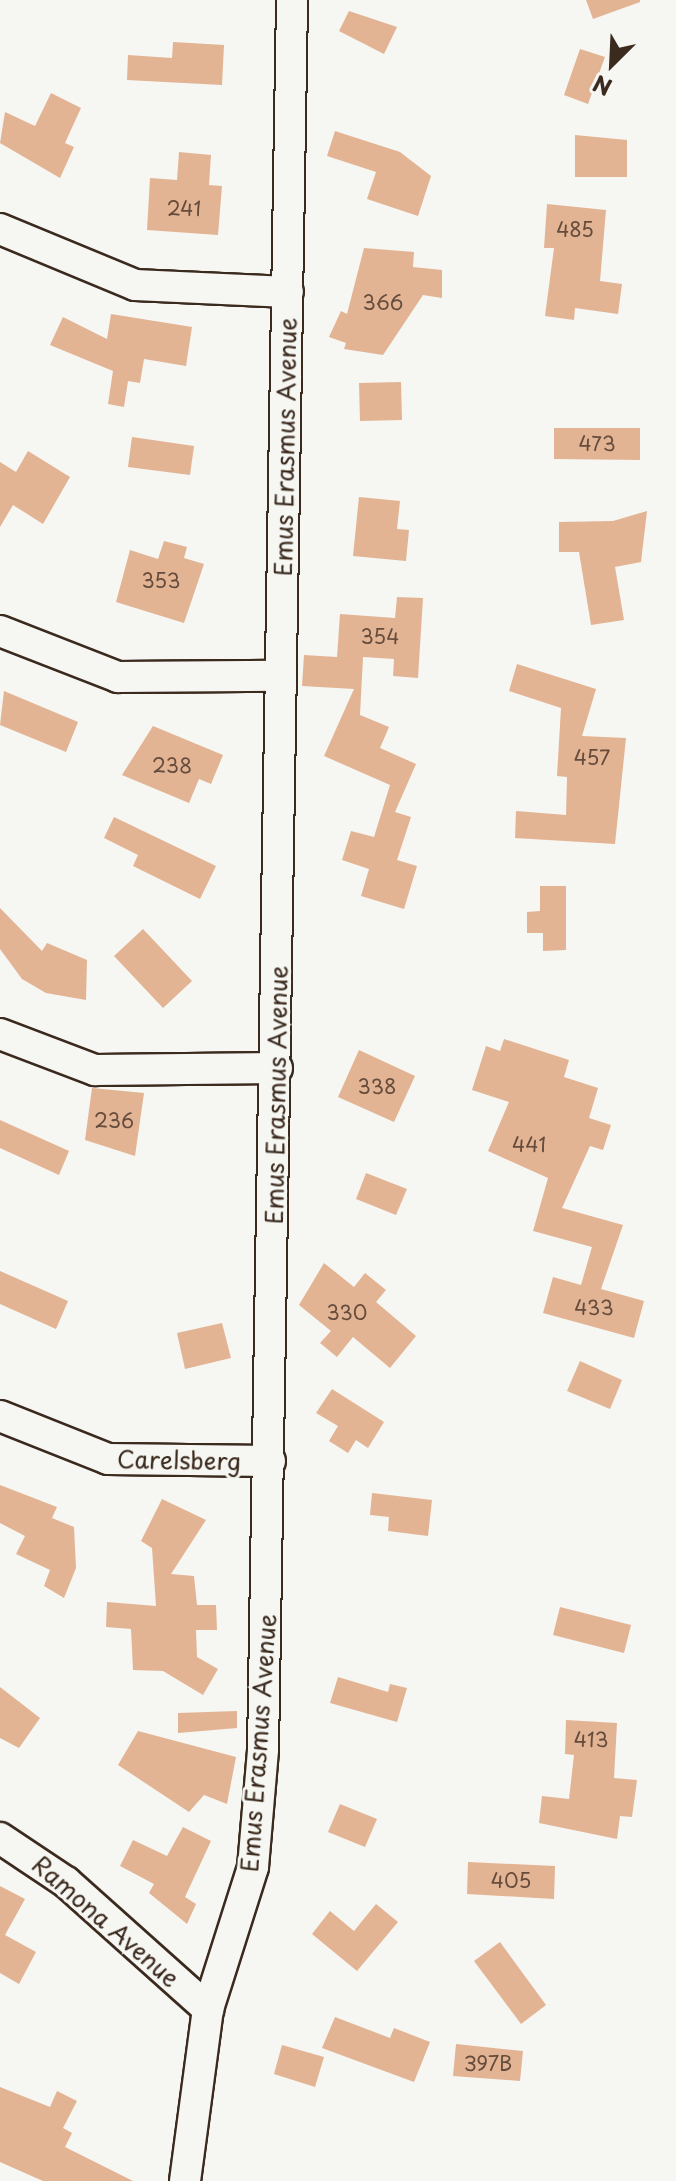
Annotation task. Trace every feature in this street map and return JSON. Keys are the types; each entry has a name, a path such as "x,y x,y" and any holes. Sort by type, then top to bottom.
{"street":[{"name":"Emus Erasmus Avenue","path":"185,2181 208,2009 253,1867 270,1461 292,0"},
{"path":"0,229 135,285 288,292"},
{"path":"0,631 118,677 280,676"},
{"path":"0,1034 95,1070 277,1068"},
{"name":"Carelsberg","path":"0,1416 108,1459 270,1461"},
{"name":"Ramona Avenue","path":"0,1838 66,1882 208,2009"}],"building":[{"path":"586,0 640,0 640,2 593,19"},
{"path":"349,11 397,27 384,54 339,31"},
{"path":"173,42 224,45 222,85 127,80 128,55 172,58"},
{"path":"580,49 605,57 588,104 564,95"},
{"path":"51,93 81,108 65,143 74,147 60,178 0,143 5,112 35,126"},
{"path":"335,131 400,152 431,176 418,216 367,199 376,172 327,156"},
{"path":"575,135 627,140 627,177 575,177"},
{"path":"179,152 211,155 209,185 222,186 218,235 147,230 150,178 177,180"},
{"path":"547,204 606,210 600,281 622,284 618,314 575,308 574,320 545,316 554,248 544,248"},
{"path":"364,248 414,252 413,267 442,270 442,298 423,295 383,355 344,349 346,343 329,337 341,311 347,314"},
{"path":"111,314 192,327 186,366 144,359 140,383 128,381 124,407 108,404 113,371 50,345 63,317 107,339"},
{"path":"401,382 402,420 360,421 359,383"},
{"path":"554,428 640,428 640,460 554,459"},
{"path":"132,437 194,446 190,475 128,467"},
{"path":"28,451 70,477 43,524 13,505 0,527 0,462 16,472"},
{"path":"359,497 400,501 397,529 409,530 406,561 353,556"},
{"path":"647,511 641,562 615,567 624,620 591,625 579,552 559,552 559,522 613,521"},
{"path":"164,541 187,547 184,558 204,564 184,623 116,602 130,550 158,559"},
{"path":"397,597 423,598 418,678 393,676 394,659 363,657 360,715 389,727 380,748 416,764 395,812 411,817 397,860 417,866 404,909 361,896 369,869 342,860 351,831 374,837 390,785 324,756 354,689 302,686 304,655 337,657 340,614 395,618"},
{"path":"517,664 596,689 582,736 626,738 615,844 515,838 516,811 566,815 567,777 557,776 561,708 509,691"},
{"path":"4,691 78,722 66,752 0,725"},
{"path":"153,726 223,755 211,784 199,779 189,803 122,775"},
{"path":"114,817 216,866 200,899 133,866 138,855 104,838"},
{"path":"540,886 566,886 566,950 543,951 543,933 527,933 527,912 540,911"},
{"path":"0,908 42,951 47,943 87,960 86,1000 46,993 22,979 0,949"},
{"path":"143,929 192,981 163,1008 114,956"},
{"path":"504,1039 569,1060 564,1077 598,1088 589,1118 611,1125 603,1150 590,1146 562,1208 623,1225 601,1289 644,1301 634,1338 543,1313 553,1277 581,1285 592,1247 533,1231 548,1178 488,1151 509,1102 472,1090 486,1046 500,1051"},
{"path":"359,1050 415,1076 394,1122 338,1097"},
{"path":"92,1088 144,1093 135,1156 85,1140"},
{"path":"0,1120 69,1151 59,1175 0,1148"},
{"path":"366,1173 407,1189 396,1215 356,1199"},
{"path":"324,1263 354,1287 365,1273 386,1290 376,1302 416,1336 390,1368 353,1337 337,1357 320,1343 331,1331 299,1305"},
{"path":"0,1271 68,1301 56,1329 0,1304"},
{"path":"222,1323 231,1358 185,1369 177,1333"},
{"path":"580,1361 622,1380 610,1409 567,1391"},
{"path":"332,1389 384,1422 368,1448 356,1440 348,1453 329,1441 338,1426 316,1413"},
{"path":"0,1485 57,1507 52,1518 74,1527 76,1568 64,1598 44,1586 50,1570 16,1554 25,1536 0,1523"},
{"path":"372,1493 432,1500 428,1536 388,1531 389,1517 370,1515"},
{"path":"162,1499 206,1520 171,1574 194,1576 197,1605 216,1605 217,1630 196,1630 197,1657 218,1669 203,1695 163,1671 133,1670 131,1629 106,1627 107,1602 156,1606 152,1548 141,1541"},
{"path":"560,1607 631,1625 624,1653 553,1635"},
{"path":"338,1677 388,1692 390,1684 407,1688 397,1722 330,1703"},
{"path":"0,1687 40,1718 19,1748 0,1738"},
{"path":"237,1711 237,1728 178,1733 178,1713"},
{"path":"566,1720 617,1723 614,1778 637,1780 632,1817 620,1816 617,1839 539,1823 542,1796 569,1799 574,1755 565,1754"},
{"path":"138,1731 236,1757 227,1804 204,1795 189,1812 118,1765"},
{"path":"340,1804 377,1819 365,1847 328,1832"},
{"path":"183,1827 211,1841 185,1897 196,1904 187,1924 149,1893 154,1884 120,1866 133,1840 167,1856"},
{"path":"468,1862 555,1866 554,1899 467,1894"},
{"path":"0,1886 25,1899 5,1935 36,1952 19,1984 0,1973"},
{"path":"376,1904 398,1922 357,1971 312,1934 330,1911 354,1931"},
{"path":"500,1942 546,2005 521,2024 474,1961"},
{"path":"335,2017 390,2038 394,2028 430,2042 414,2082 322,2048"},
{"path":"456,2044 523,2051 520,2081 453,2076"},
{"path":"282,2045 324,2057 315,2087 274,2074"},
{"path":"0,2087 50,2107 57,2091 77,2101 63,2128 72,2133 65,2147 133,2181 43,2181 0,2162"}]}
